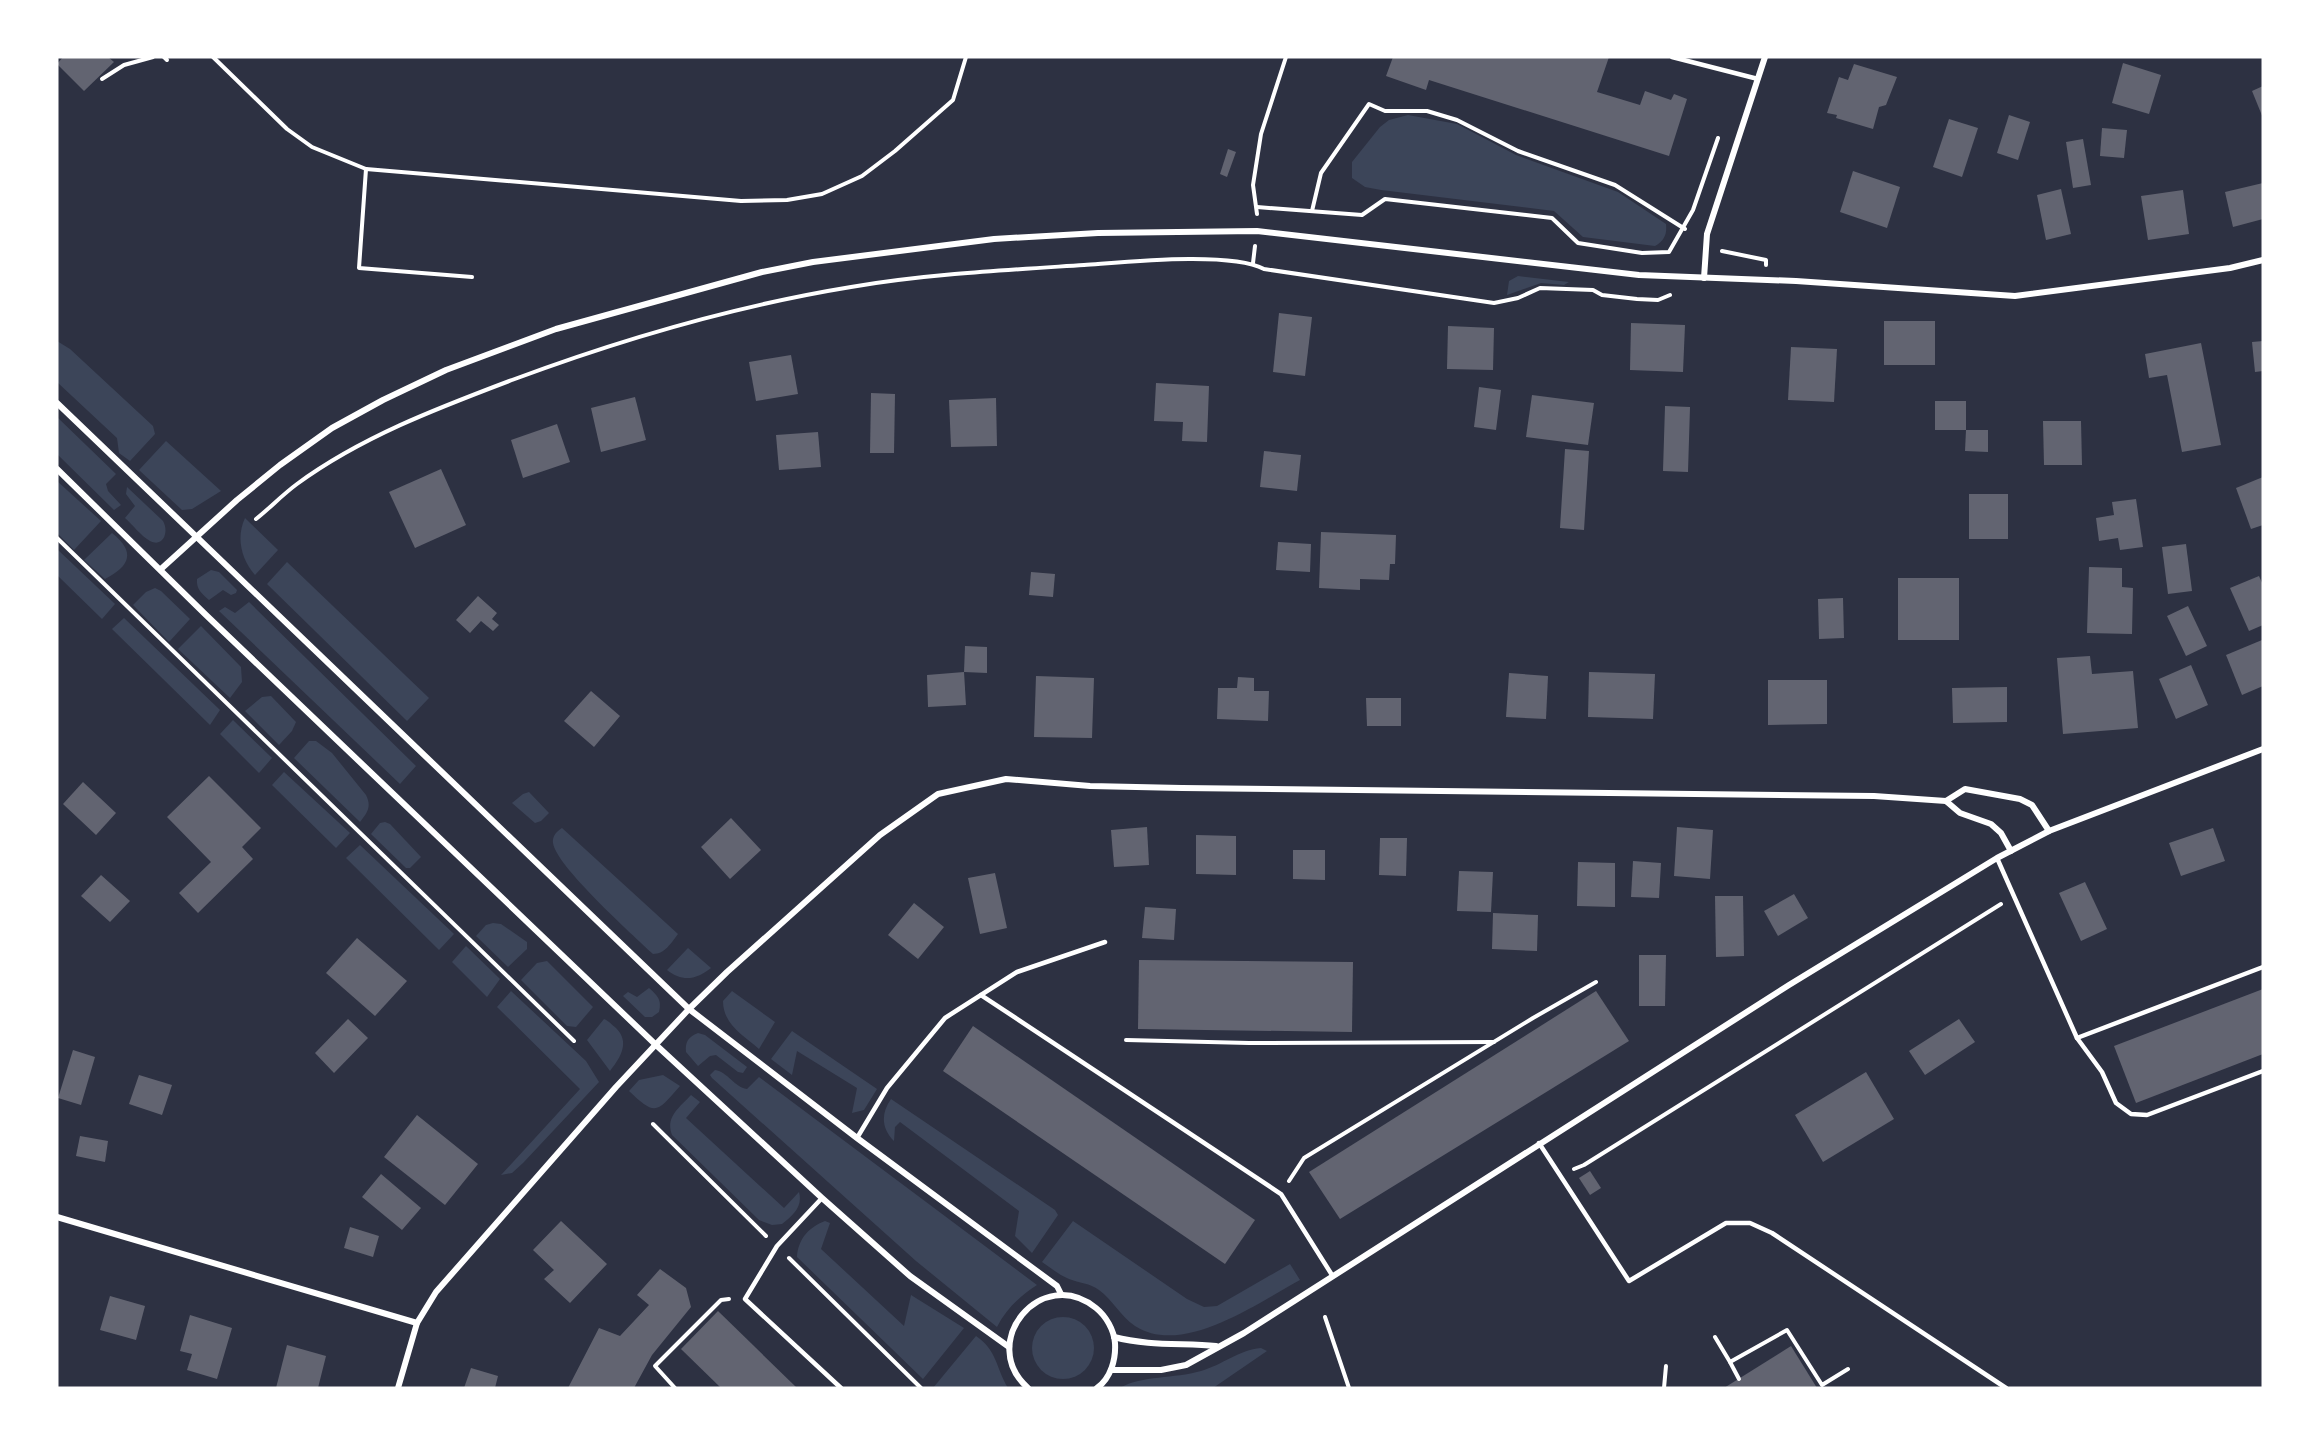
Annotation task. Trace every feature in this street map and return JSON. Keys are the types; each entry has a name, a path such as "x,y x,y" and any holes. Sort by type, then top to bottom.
{"street":[{"path":"1704,278 1707,238 1765,57"},
{"path":"161,569 196,536 280,465 332,428 383,400 446,370 556,329 762,272 813,262 994,238 1098,233 1257,231 1639,275 1764,280 2015,296 2230,268 2263,260"},
{"path":"57,403 689,1009 856,1137 1057,1286 1061,1294"},
{"path":"57,469 655,1044 910,1276 1009,1347"},
{"path":"1111,1370 1161,1370 1186,1365 1244,1333 1850,946 1997,858 2049,831 2263,749"},
{"path":"398,1388 417,1323 436,1292 655,1044 727,972 880,835 938,794 1006,779 1113,786 1874,796 1946,801 1965,789 2020,799 2032,805 2049,831"},
{"path":"1946,801 1960,813 1991,824 2001,834 2011,851"},
{"path":"57,1217 417,1323"},
{"path":"1028,1388 1021,1382 1012,1366 1009,1347 1013,1327 1024,1310 1041,1299 1061,1294 1085,1299 1098,1309 1104,1314 1114,1337 1116,1353 1111,1370 1097,1388"},
{"path":"1114,1337 1137,1343 1217,1346"}],"lane":[{"path":"1672,57 1758,78"},
{"path":"1997,858 2077,1038 2102,1072 2116,1103 2131,1114 2147,1115 2263,1071"},
{"path":"856,1137 887,1088 945,1018 1017,972 1105,942"},
{"path":"2077,1038 2263,968"},
{"path":"981,995 1281,1194 1332,1275"},
{"path":"1539,1143 1629,1281 1726,1223 1750,1223 1772,1233 2006,1388"},
{"path":"822,1198 777,1246 745,1299 841,1388"}],"path":[{"path":"102,79 124,65 153,57"},
{"path":"213,57 286,129 312,147 366,168 741,201 787,200 822,194 870,170 953,100 966,57"},
{"path":"1253,263 1257,207 1253,185 1261,134 1286,57"},
{"path":"1312,211 1321,173 1370,104 1385,111 1426,111 1457,120 1518,151 1616,185 1684,228 1707,238 1723,251 1766,260 1764,280"},
{"path":"1257,207 1362,215 1385,199 1552,218 1578,243 1652,254 1669,252 1693,210 1720,131"},
{"path":"366,168 359,268 472,277"},
{"path":"256,519 295,486 357,447 424,415 559,362 637,337 729,312 849,287 909,278 1135,261 1203,260 1253,263 1264,269 1494,303 1518,298 1540,288 1593,290 1602,295 1658,300 1676,293"},
{"path":"57,538 574,1041"},
{"path":"1560,1174 1584,1165 2014,896"},
{"path":"1281,1194 1304,1158 1596,982"},
{"path":"1126,1040 1249,1043 1494,1042"},
{"path":"675,1388 655,1366 721,1300 745,1299"},
{"path":"1325,1317 1349,1388"},
{"path":"1730,1362 1787,1330 1822,1385 1848,1369"},
{"path":"1715,1337 1739,1379"},
{"path":"1664,1388 1666,1366"}],"shaded area":[{"path":"1408,115 1457,124 1516,155 1618,192 1666,224 1665,237 1655,246 1583,237 1554,211 1381,190 1365,187 1352,178 1352,162 1380,127 1389,120"},
{"path":"1518,276 1569,282 1564,285 1541,283 1507,295 1509,281"},
{"path":"57,341 70,349 153,426 155,434 130,461 119,453 117,438 57,382"},
{"path":"57,417 116,474 106,484 108,491 121,505 114,510 57,454"},
{"path":"166,441 221,491 192,509 182,510 139,470"},
{"path":"57,481 101,521 74,550 57,533"},
{"path":"127,487 163,521 165,534 159,542 150,541 125,518 135,506 126,494"},
{"path":"245,518 278,550 255,575 246,562 241,548 242,525"},
{"path":"112,533 125,546 127,558 120,569 105,579 84,560"},
{"path":"57,549 115,604 102,619 57,575"},
{"path":"287,562 429,698 407,721 267,584"},
{"path":"211,570 219,572 237,590 236,593 231,595 223,590 209,600 204,596 197,579"},
{"path":"155,588 190,619 169,642 133,605 146,592"},
{"path":"249,602 416,766 400,784 219,611 225,607 235,613"},
{"path":"124,618 220,710 210,725 112,629"},
{"path":"201,626 241,667 242,682 230,698 178,649"},
{"path":"271,696 296,722 292,731 279,745 245,711 262,697"},
{"path":"233,720 272,758 259,773 220,734"},
{"path":"309,741 316,741 332,753 366,795 369,806 360,822 294,758"},
{"path":"284,772 350,833 336,848 272,785"},
{"path":"529,792 549,813 541,821 535,823 512,803"},
{"path":"380,823 390,824 421,857 410,868 406,868 371,834"},
{"path":"562,828 678,934 664,950 653,954 597,900 567,867 557,854 553,843 555,834"},
{"path":"360,845 454,934 439,950 346,858"},
{"path":"501,924 527,942 527,949 508,967 476,936 486,925"},
{"path":"466,946 500,979 487,997 452,962"},
{"path":"688,948 711,968 700,975 689,978 678,976 667,970"},
{"path":"547,961 593,1007 576,1027 567,1026 521,980 537,963"},
{"path":"649,988 659,998 660,1008 659,1012 652,1017 645,1017 623,996 628,992 637,997"},
{"path":"511,991 586,1061 599,1082 523,1163 512,1173 501,1175 580,1089 497,1007"},
{"path":"732,991 775,1022 759,1049 730,1023 726,1016 723,1001"},
{"path":"604,1019 616,1028 623,1039 618,1060 610,1071 587,1040"},
{"path":"792,1031 877,1089 864,1110 852,1113 857,1088 797,1051 792,1075 771,1059"},
{"path":"698,1033 705,1035 747,1067 743,1073 738,1072 716,1055 710,1056 698,1066 686,1052 686,1048 688,1040"},
{"path":"715,1070 747,1089 759,1077 1037,1285 1014,1303 997,1327 916,1261 712,1078 710,1075"},
{"path":"663,1075 680,1086 661,1106 651,1108 629,1091 639,1080"},
{"path":"691,1095 700,1102 686,1118 784,1208 799,1192 798,1206 782,1224 772,1225 759,1220 672,1135 670,1123 672,1118"},
{"path":"891,1099 1055,1210 1058,1215 1032,1253 1015,1236 1019,1211 900,1122 895,1127 894,1141 887,1131 884,1120 885,1110"},
{"path":"825,1221 830,1223 821,1249 904,1326 911,1295 964,1328 923,1379 797,1257 805,1234"},
{"path":"1073,1221 1187,1299 1204,1307 1217,1306 1290,1264 1300,1280 1242,1313 1219,1323 1197,1331 1175,1335 1154,1334 1135,1326 1096,1288 1065,1277 1042,1262"},
{"path":"1063,1317 1080,1322 1085,1326 1089,1331 1094,1348 1089,1365 1085,1370 1080,1374 1063,1379 1046,1374 1041,1370 1037,1365 1032,1348 1037,1331 1041,1326 1046,1322"},
{"path":"976,1336 992,1353 1008,1388 933,1388"},
{"path":"1261,1348 1267,1351 1213,1388 1120,1388 1138,1381 1201,1371 1245,1352"}],"building":[{"path":"63,57 108,57 114,62 84,91 57,64"},
{"path":"1393,57 1609,57 1597,92 1640,105 1645,91 1671,100 1674,94 1687,99 1669,156 1429,80 1426,90 1386,76"},
{"path":"2123,63 2161,75 2149,114 2112,103"},
{"path":"1854,64 1897,77 1886,105 1879,107 1873,129 1827,113 1839,77 1848,80"},
{"path":"2263,86 2263,118 2252,91"},
{"path":"2009,115 2030,122 2018,160 1997,153"},
{"path":"1949,119 1978,128 1962,177 1933,167"},
{"path":"2102,128 2127,130 2124,158 2100,156"},
{"path":"2083,139 2091,185 2073,188 2066,142"},
{"path":"1228,149 1236,152 1227,177 1220,174"},
{"path":"1853,171 1900,187 1887,228 1840,212"},
{"path":"2263,183 2263,219 2233,227 2225,192"},
{"path":"2061,189 2071,234 2046,240 2037,195"},
{"path":"2183,190 2189,234 2148,240 2141,196"},
{"path":"1279,313 1312,317 1305,376 1273,372"},
{"path":"1884,321 1935,321 1935,365 1884,365"},
{"path":"1631,323 1685,325 1683,372 1630,370"},
{"path":"1448,326 1494,328 1493,370 1447,369"},
{"path":"2263,341 2263,371 2255,372 2252,342"},
{"path":"2201,343 2221,445 2182,452 2167,375 2149,378 2145,354"},
{"path":"1791,347 1837,349 1834,402 1788,400"},
{"path":"791,355 798,394 756,401 749,362"},
{"path":"1156,383 1209,386 1207,442 1182,441 1183,422 1154,421"},
{"path":"1479,387 1501,390 1496,430 1474,427"},
{"path":"871,393 895,394 894,453 870,453"},
{"path":"1532,395 1594,403 1588,445 1526,437"},
{"path":"635,397 646,440 601,452 591,408"},
{"path":"996,398 997,446 951,447 949,400"},
{"path":"1935,401 1966,401 1966,430 1935,430"},
{"path":"1665,406 1690,407 1688,472 1663,471"},
{"path":"2043,421 2081,421 2082,465 2044,465"},
{"path":"557,424 570,462 523,478 511,440"},
{"path":"1966,430 1988,430 1988,452 1965,451"},
{"path":"818,432 821,467 779,470 776,435"},
{"path":"1565,449 1589,451 1584,530 1560,528"},
{"path":"1264,451 1301,455 1297,491 1260,487"},
{"path":"441,469 466,525 415,548 389,492"},
{"path":"2263,477 2263,525 2251,529 2236,488"},
{"path":"1969,494 2008,494 2008,539 1969,539"},
{"path":"2136,499 2143,547 2120,550 2118,538 2099,541 2096,518 2114,515 2112,502"},
{"path":"1321,532 1396,535 1395,564 1390,564 1389,580 1360,579 1360,590 1319,588"},
{"path":"1278,542 1311,544 1310,572 1276,570"},
{"path":"2186,544 2192,591 2168,594 2162,547"},
{"path":"2089,567 2122,568 2122,587 2133,588 2132,634 2087,633"},
{"path":"1031,572 1055,574 1053,597 1029,595"},
{"path":"2259,576 2263,585 2263,625 2249,631 2230,588"},
{"path":"1898,578 1959,578 1959,640 1898,640"},
{"path":"478,596 497,613 492,619 499,625 493,631 481,621 470,633 456,620"},
{"path":"1843,598 1844,638 1819,639 1818,599"},
{"path":"2188,606 2207,646 2186,656 2167,616"},
{"path":"2262,640 2263,686 2242,695 2226,655"},
{"path":"965,646 987,647 987,673 964,672"},
{"path":"2090,656 2092,674 2133,671 2138,728 2063,734 2057,658"},
{"path":"2191,665 2208,705 2176,719 2159,679"},
{"path":"964,672 966,705 928,707 927,675"},
{"path":"1589,672 1655,674 1653,719 1588,717"},
{"path":"1509,673 1548,676 1546,719 1506,717"},
{"path":"1036,676 1094,678 1092,738 1034,737"},
{"path":"1238,677 1254,678 1254,691 1269,691 1268,721 1217,719 1218,688 1237,688"},
{"path":"1768,680 1827,680 1827,724 1768,725"},
{"path":"2007,687 2007,722 1953,723 1952,688"},
{"path":"591,691 620,716 594,747 564,721"},
{"path":"1366,698 1401,698 1401,726 1367,726"},
{"path":"209,776 261,828 242,847 253,859 198,913 179,893 211,862 167,817"},
{"path":"83,782 116,813 96,835 63,804"},
{"path":"731,818 761,850 730,879 701,847"},
{"path":"1147,827 1149,865 1114,867 1111,830"},
{"path":"1677,827 1713,830 1710,879 1674,876"},
{"path":"2213,828 2225,861 2181,876 2169,843"},
{"path":"1196,835 1236,836 1236,875 1196,874"},
{"path":"1380,838 1407,838 1406,876 1379,875"},
{"path":"1293,850 1325,850 1325,880 1293,879"},
{"path":"1633,861 1661,863 1659,898 1631,897"},
{"path":"1578,862 1615,863 1615,907 1577,906"},
{"path":"1459,871 1493,872 1491,912 1457,911"},
{"path":"995,873 1007,928 980,934 968,878"},
{"path":"101,875 130,901 110,922 81,896"},
{"path":"2085,882 2107,929 2081,941 2059,893"},
{"path":"1794,894 1808,918 1778,936 1764,911"},
{"path":"1715,896 1743,896 1744,956 1716,957"},
{"path":"914,903 944,927 918,959 888,935"},
{"path":"1145,907 1176,909 1174,940 1142,938"},
{"path":"1493,913 1538,915 1537,951 1492,949"},
{"path":"357,938 407,981 375,1016 326,973"},
{"path":"1639,955 1666,955 1665,1006 1639,1006"},
{"path":"1139,960 1353,962 1352,1032 1138,1029"},
{"path":"2263,989 2263,1054 2136,1103 2114,1046"},
{"path":"1596,991 1629,1041 1340,1219 1309,1172"},
{"path":"348,1019 368,1038 334,1073 315,1053"},
{"path":"1959,1019 1975,1042 1925,1075 1909,1051"},
{"path":"973,1026 1255,1220 1225,1264 943,1071"},
{"path":"73,1050 95,1057 81,1105 58,1098"},
{"path":"1866,1072 1894,1119 1823,1162 1795,1115"},
{"path":"139,1075 172,1085 162,1115 129,1104"},
{"path":"417,1115 478,1164 445,1205 384,1157"},
{"path":"80,1136 108,1141 105,1162 76,1156"},
{"path":"1590,1171 1601,1188 1590,1195 1579,1178"},
{"path":"381,1174 421,1208 402,1230 362,1197"},
{"path":"561,1221 607,1264 570,1303 544,1279 554,1270 533,1250"},
{"path":"350,1227 379,1236 373,1257 344,1248"},
{"path":"660,1269 686,1288 691,1307 652,1355 634,1388 568,1388 599,1328 620,1336 649,1305 637,1295"},
{"path":"110,1296 145,1306 136,1340 100,1330"},
{"path":"718,1311 797,1388 721,1388 681,1349"},
{"path":"190,1315 232,1328 217,1379 187,1370 192,1354 180,1351"},
{"path":"287,1345 326,1356 318,1388 276,1388"},
{"path":"1791,1346 1817,1388 1724,1388"},
{"path":"471,1368 498,1376 495,1388 464,1388"}]}
